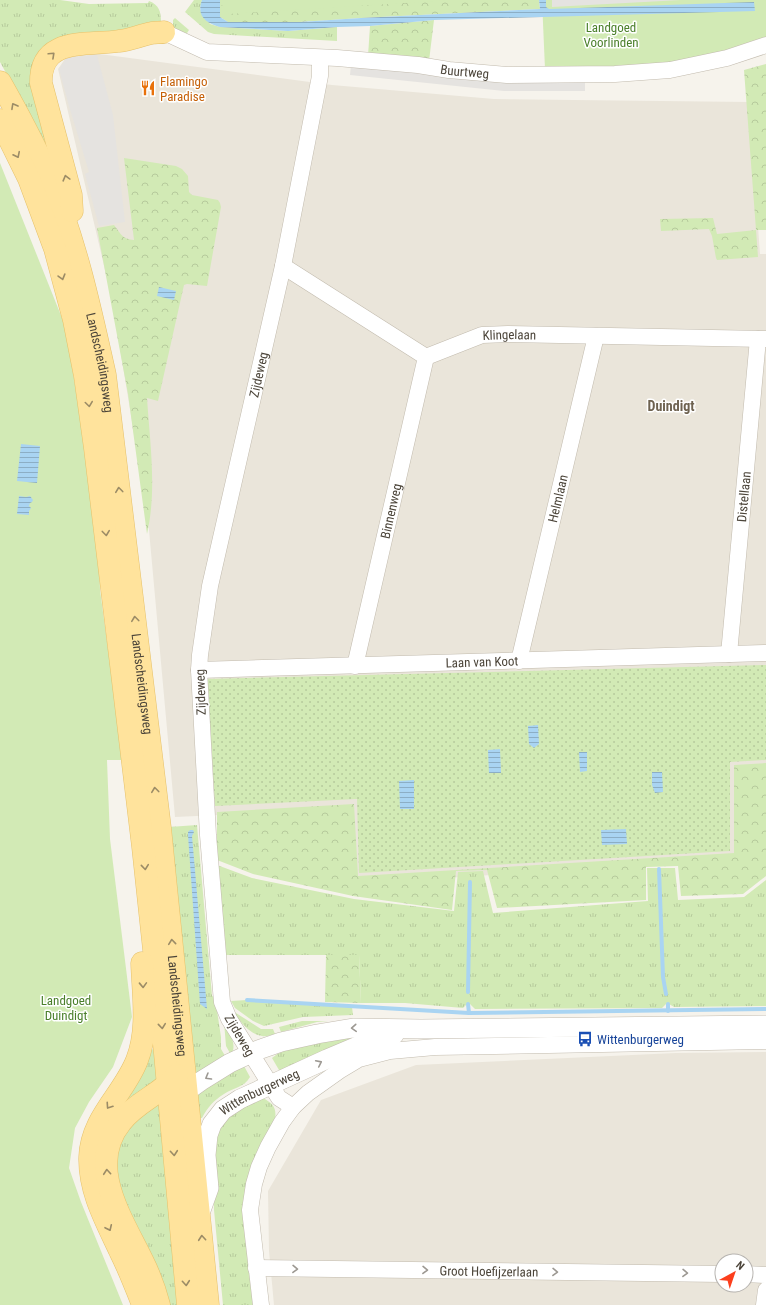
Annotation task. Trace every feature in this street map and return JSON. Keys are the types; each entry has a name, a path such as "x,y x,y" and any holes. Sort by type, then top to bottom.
{"main road":[{"path":"77,258 71,195 41,83 43,66 51,54 68,45 120,41 152,33 164,32"},
{"name":"Landscheidingsweg","path":"0,82 19,116 47,174 61,209 77,258 105,375 150,829 149,904 178,1088 200,1213 208,1305"},
{"name":"Landscheidingsweg","path":"0,120 29,179 55,249 74,320 85,376 184,1064 175,1077 178,1088 171,1114 188,1305"},
{"path":"143,1305 129,1270 99,1206 93,1187 90,1157 92,1139 99,1122 132,1070 140,1052 144,1033 142,963 149,904"},
{"path":"159,1305 147,1270 111,1194 107,1180 106,1153 110,1139 126,1116 146,1099 178,1088"}],"street":[{"name":"Buurtweg","path":"164,32 206,52 418,65 449,70 507,75 615,74 670,70 727,58 766,45"},
{"name":"Zijdeweg","path":"292,1107 279,1098 271,1086 229,1019 222,1002 208,835 199,670 210,586 282,266 320,76 320,58"},
{"path":"282,266 426,357"},
{"name":"Klingelaan","path":"426,357 482,335 508,334 762,339"},
{"name":"Helmlaan","path":"519,662 596,336"},
{"name":"Distellaan","path":"729,654 762,339"},
{"name":"Binnenweg","path":"355,666 426,357"},
{"name":"Laan van Koot","path":"199,670 519,662 766,653"},
{"name":"Wittenburgerweg","path":"178,1088 201,1081 230,1063 281,1042 353,1028 421,1030 766,1025"},
{"name":"Wittenburgerweg","path":"200,1213 209,1188 206,1148 208,1134 212,1124 223,1110 240,1099 372,1040 421,1030"},
{"name":"Wittenburgerweg","path":"292,1107 308,1093 359,1059 390,1051 412,1048 443,1047 766,1041"},
{"path":"261,1305 250,1210 254,1184 268,1147 292,1107"},
{"name":"Groot Hoefijzerlaan","path":"256,1268 714,1274"},
{"path":"754,1274 766,1274"},
{"path":"764,1305 766,1290"}],"shaded area":[{"path":"552,0 681,0 552,7"},
{"path":"92,53 332,85 494,99 749,102 760,254 766,254 766,765 746,858 356,884 350,809 175,817 148,519 112,300 58,69 67,56"},
{"path":"97,55 113,115 125,222 99,226 85,174 89,172 59,69 67,58"},
{"path":"351,65 585,80 585,91 504,91 350,75"},
{"path":"766,1052 766,1305 274,1305 269,1251 268,1191 321,1100 416,1065 676,1053"}],"green space":[{"path":"0,0 60,0 89,4 148,3 149,1 155,4 160,12 161,22 47,47 60,171 0,62"},
{"path":"194,0 202,0 200,9 210,24 220,27 288,31 337,27 337,41 214,34 208,32 185,12"},
{"path":"218,0 451,0 229,14"},
{"path":"220,0 539,0 540,9 300,22 228,22 220,17"},
{"name":"Landgoed Voorlinden","path":"542,0 766,0 766,40 704,58 648,67 545,69"},
{"path":"175,18 189,30 185,36 173,29 173,20"},
{"path":"434,20 429,61 368,56 370,26"},
{"path":"766,64 766,230 756,230 744,70"},
{"path":"124,158 176,166 182,169 188,176 189,192 192,195 218,200 221,207 207,286 184,285 158,401 147,398 152,467 152,501 147,534 128,394 97,228 114,225 124,237 134,240"},
{"name":"Landgoed Duindigt","path":"0,163 66,328 98,530 100,590 123,760 107,760 110,839 132,1017 113,1067 89,1102 75,1128 69,1168 81,1202 123,1305 0,1305"},
{"path":"713,218 717,234 756,230 758,257 717,260 709,229 661,231 660,219"},
{"path":"766,665 766,760 730,762 730,851 359,873 357,799 215,806 207,679"},
{"path":"766,763 766,876 743,894 681,896 678,866 646,867 646,900 497,908 487,870 456,871 452,910 353,896 253,874 217,860 217,812 354,804 358,876 734,853 734,765"},
{"path":"197,825 212,996 215,997 221,1037 221,1049 227,1059 195,1080 169,827"},
{"path":"217,865 252,878 354,899 454,911 458,872 483,871 493,913 648,901 647,868 675,868 678,900 744,897 766,880 766,1006 674,1007 666,1004 662,1008 475,1009 470,1004 467,1004 463,1008 405,1003 361,1003 359,955 226,955"},
{"path":"326,955 359,955 361,1003 325,1002"},
{"path":"247,1000 352,1007 353,1015 303,1017 264,1026 253,1021 235,1008 231,1001"},
{"path":"236,1013 261,1029 273,1029 275,1034 264,1036 250,1031 235,1014"},
{"path":"302,1021 328,1021 317,1022 281,1032 279,1027"},
{"path":"224,1022 234,1047 231,1055 226,1046"},
{"path":"366,1031 284,1073 279,1070 272,1058 280,1052"},
{"path":"156,1049 160,1078 127,1102 121,1095 145,1050"},
{"path":"244,1066 250,1077 248,1081 220,1097 211,1104 202,1118 197,1118 196,1095 199,1085"},
{"path":"263,1098 273,1106 275,1111 275,1119 257,1156 254,1305 223,1305 214,1210 213,1149 222,1117"},
{"path":"160,1101 179,1305 163,1305 115,1180 118,1145 132,1121"}],"water":[{"path":"202,0 220,0 220,17 228,22 300,22 540,9 539,0 546,0 546,7 549,9 754,2 755,11 434,20 288,31 220,27 210,23 201,15 200,6"},
{"path":"159,287 176,291 174,300 157,296"},
{"path":"21,444 40,446 37,483 17,481"},
{"path":"19,496 30,496 33,500 29,506 31,508 29,515 17,514"},
{"path":"538,725 539,744 534,748 529,744 528,726"},
{"path":"500,749 501,773 489,773 488,750"},
{"path":"579,752 587,752 587,771 580,772"},
{"path":"652,772 662,772 663,792 655,793 652,785"},
{"path":"414,780 414,809 400,809 399,781"},
{"path":"626,829 627,844 602,845 601,830"},
{"path":"190,830 193,830 194,832 192,836 207,1009 200,1004 188,835"}],"waterway":[{"path":"659,869 663,977 666,994"},
{"path":"468,992 470,882"},
{"path":"247,1000 469,1013 766,1009"},
{"path":"468,1004 469,1013"},
{"path":"668,1004 668,1011"}],"place":[{"name":"Flamingo Paradise","path":"148,88"},
{"name":"Wittenburgerweg","path":"585,1039"}],"district":[{"name":"Duindigt","path":"671,406"}]}
